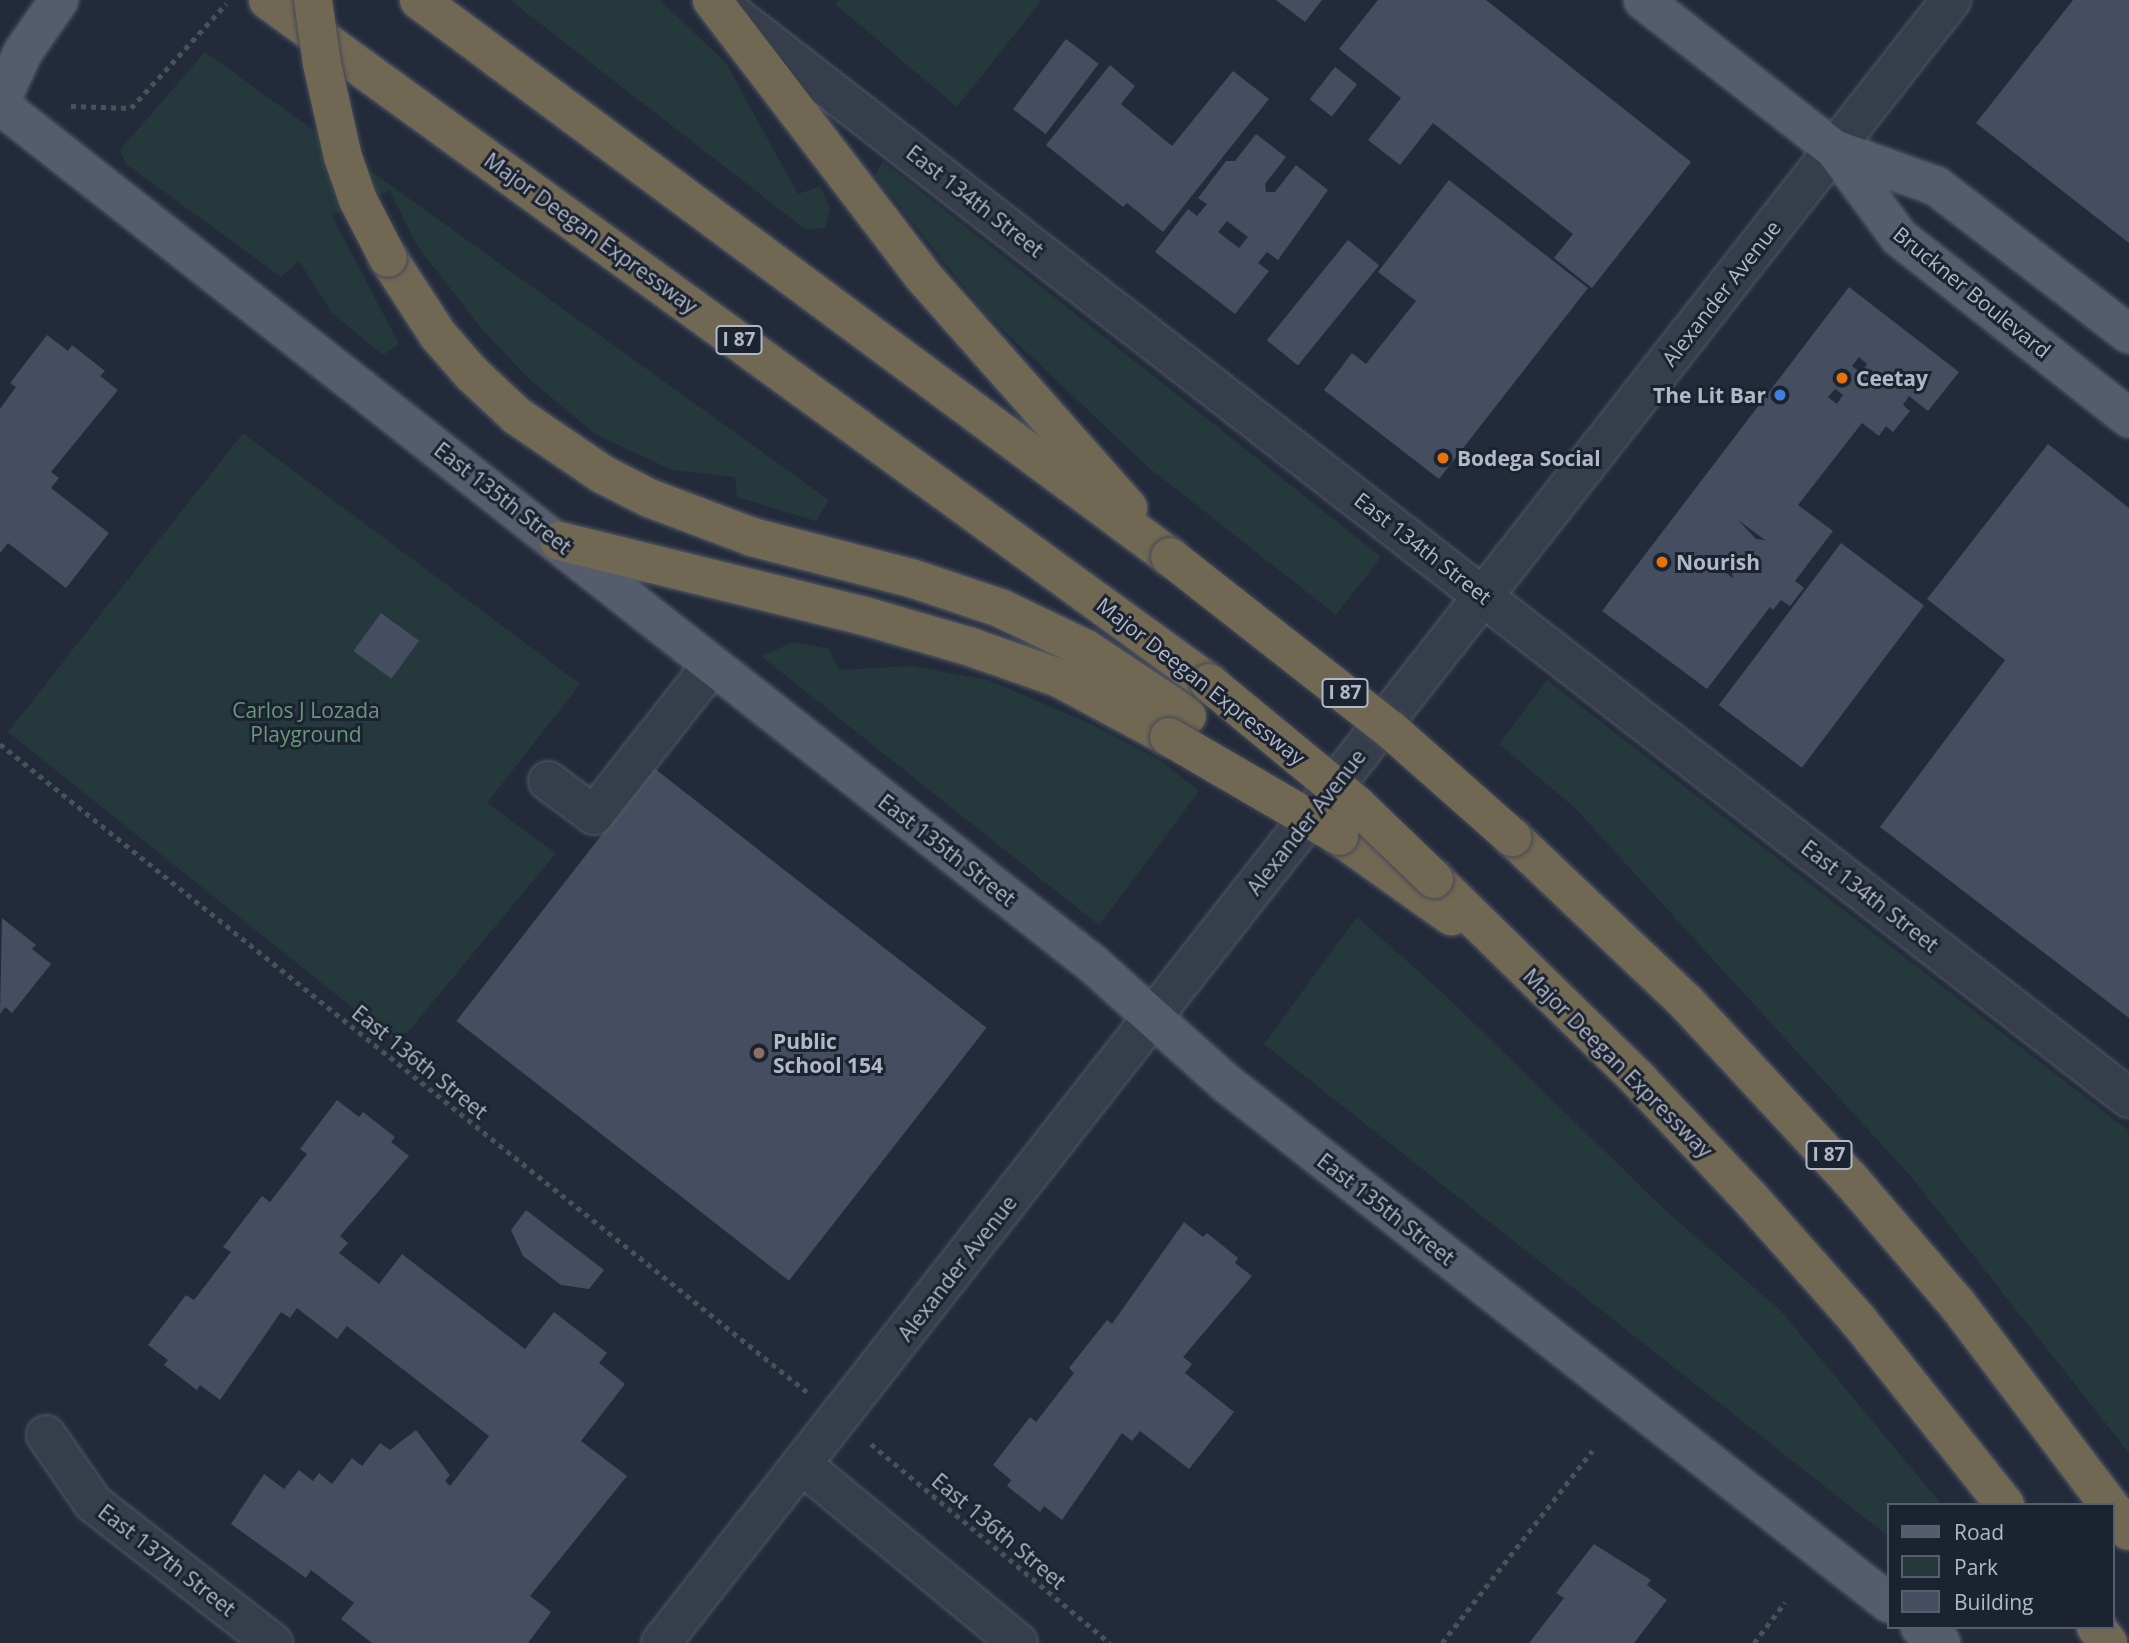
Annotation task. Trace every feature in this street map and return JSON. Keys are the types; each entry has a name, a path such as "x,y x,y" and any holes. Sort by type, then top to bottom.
{"highway":[{"name":"Major Deegan Expressway","path":"268,0 1209,683 1357,804 1428,887 1518,965 1639,1080 1751,1199 1858,1320 2003,1503"},
{"path":"313,0 322,64 343,157 359,200 388,258 438,335 472,374 517,416 602,474 649,498 752,537 911,578 1000,608 1086,649 1178,726 1339,836 1428,887"},
{"name":"I 87","path":"419,0 1170,557 1391,730 1512,836 1649,964 1851,1180 1957,1304 2109,1503"},
{"path":"714,0 957,317 1036,399 1170,557"},
{"path":"559,541 861,615 968,646 1178,726"}],"main road":[{"path":"0,103 23,52 59,0"},
{"name":"Bruckner Boulevard","path":"1643,0 1834,149 1899,237 2129,418"},
{"name":"East 135th Street","path":"0,103 1094,965 1226,1083 1888,1602"},
{"name":"Bruckner Boulevard","path":"1834,149 1936,186 2129,334"},
{"path":"1923,1629 1941,1643"}],"street":[{"name":"East 134th Street","path":"714,0 1485,595 2129,1098"},
{"name":"Alexander Avenue","path":"661,1643 1951,0"},
{"path":"548,780 594,816 712,665"},
{"name":"East 137th Street","path":"46,1435 93,1503 273,1643"},
{"path":"801,1464 1018,1643"}],"path":[{"path":"65,106 131,108 229,0"},
{"name":"East 136th Street","path":"0,744 812,1396"},
{"name":"East 136th Street","path":"869,1443 1110,1643"},
{"path":"1442,1643 1592,1451"},
{"path":"1754,1643 1785,1602"}],"green space":[{"path":"510,0 660,0 726,63 798,194 821,186 830,209 825,228 806,230"},
{"path":"838,0 1042,0 957,107 835,4"},
{"path":"205,52 829,500 816,521 737,497 735,477 672,470 595,434 528,378 481,328 416,244 390,191 332,216 399,344 383,355 332,313 299,261 281,277 125,163 120,150"},
{"path":"883,161 1381,557 1336,615 1148,467 986,314 875,176"},
{"name":"Carlos J Lozada Playground","path":"243,433 580,684 487,803 556,853 398,1044 8,732"},
{"path":"794,642 829,649 839,670 912,666 988,680 1093,725 1160,760 1199,791 1099,925 761,656"},
{"path":"1547,680 2129,1131 2129,1453 1913,1179 1575,808 1499,744"},
{"path":"1357,917 1444,994 1665,1210 1780,1310 1940,1503 1888,1503 1888,1536 1264,1044"}],"building":[{"path":"1276,0 1322,0 1305,22"},
{"path":"1378,0 1486,0 1691,162 1592,288 1554,258 1573,234 1433,123 1400,165 1368,140 1401,98 1339,49"},
{"path":"2073,0 2129,0 2129,243 1976,123"},
{"path":"1066,39 1099,64 1046,134 1013,109"},
{"path":"1110,65 1135,86 1121,104 1172,146 1233,71 1269,99 1163,232 1127,203 1123,207 1046,145"},
{"path":"1335,67 1357,84 1332,117 1310,99"},
{"path":"1256,134 1286,157 1265,184 1266,192 1275,192 1296,165 1328,190 1278,260 1267,252 1258,263 1269,271 1235,314 1155,252 1188,209 1197,216 1207,204 1198,198 1226,161 1235,161","holes":["1227,221 1248,237 1239,248 1218,232"]},
{"path":"1449,180 1588,288 1439,479 1324,390 1352,353 1366,364 1416,301 1378,272"},
{"path":"1348,240 1379,265 1298,365 1267,340"},
{"path":"1849,287 1959,372 1928,411 1909,396 1903,405 1910,411 1893,432 1886,426 1879,436 1862,423 1798,505 1833,531 1795,581 1804,588 1790,606 1781,600 1773,610 1770,607 1707,689 1602,611","holes":["1859,357 1867,364 1861,373 1852,366","1835,389 1843,395 1837,404 1828,397","1738,520 1765,540 1756,539","1714,558 1731,571 1734,579 1708,559"]},
{"path":"47,335 68,351 72,345 105,371 100,376 118,390 51,472 59,478 51,488 109,533 66,588 8,543 0,553 0,409 16,387 10,383"},
{"path":"2048,444 2129,508 2129,1018 1880,827 2005,660 1927,599"},
{"path":"1841,543 1924,606 1802,768 1719,705"},
{"path":"381,613 419,641 391,679 353,651"},
{"path":"654,768 987,1028 789,1281 456,1021"},
{"path":"2,918 36,945 32,949 51,964 12,1013 5,1007 0,1014"},
{"path":"337,1100 359,1117 363,1112 395,1137 391,1142 409,1156 340,1236 348,1243 339,1253 379,1284 402,1254 525,1349 554,1312 607,1353 599,1363 625,1384 581,1441 627,1476 530,1596 551,1612 528,1643 372,1643 341,1619 354,1603 311,1570 306,1578 231,1524 264,1474 284,1489 299,1470 313,1481 319,1473 332,1484 352,1458 362,1466 380,1443 390,1450 416,1430 450,1475 445,1481 450,1486 489,1436 347,1326 337,1339 297,1308 290,1318 281,1312 220,1400 200,1385 197,1390 164,1365 168,1360 148,1345 186,1295 194,1300 231,1252 223,1247 262,1196 270,1202 307,1154 300,1149"},
{"path":"526,1210 604,1270 589,1289 561,1285 523,1256 511,1230"},
{"path":"1184,1222 1203,1237 1207,1233 1238,1258 1235,1263 1252,1276 1183,1357 1192,1364 1185,1373 1234,1412 1189,1469 1140,1431 1132,1441 1122,1433 1062,1520 1044,1506 1040,1512 1007,1486 1011,1480 993,1465 1030,1417 1036,1422 1074,1373 1069,1368 1107,1320 1112,1324"},
{"path":"1594,1544 1651,1580 1647,1585 1667,1600 1634,1643 1529,1643 1564,1598 1556,1593"}],"place":[{"name":"Ceetay","path":"1842,378"},
{"name":"The Lit Bar","path":"1780,395"},
{"name":"Bodega Social","path":"1443,458"},
{"name":"Nourish","path":"1662,562"},
{"name":"Public School 154","path":"759,1053"}]}
